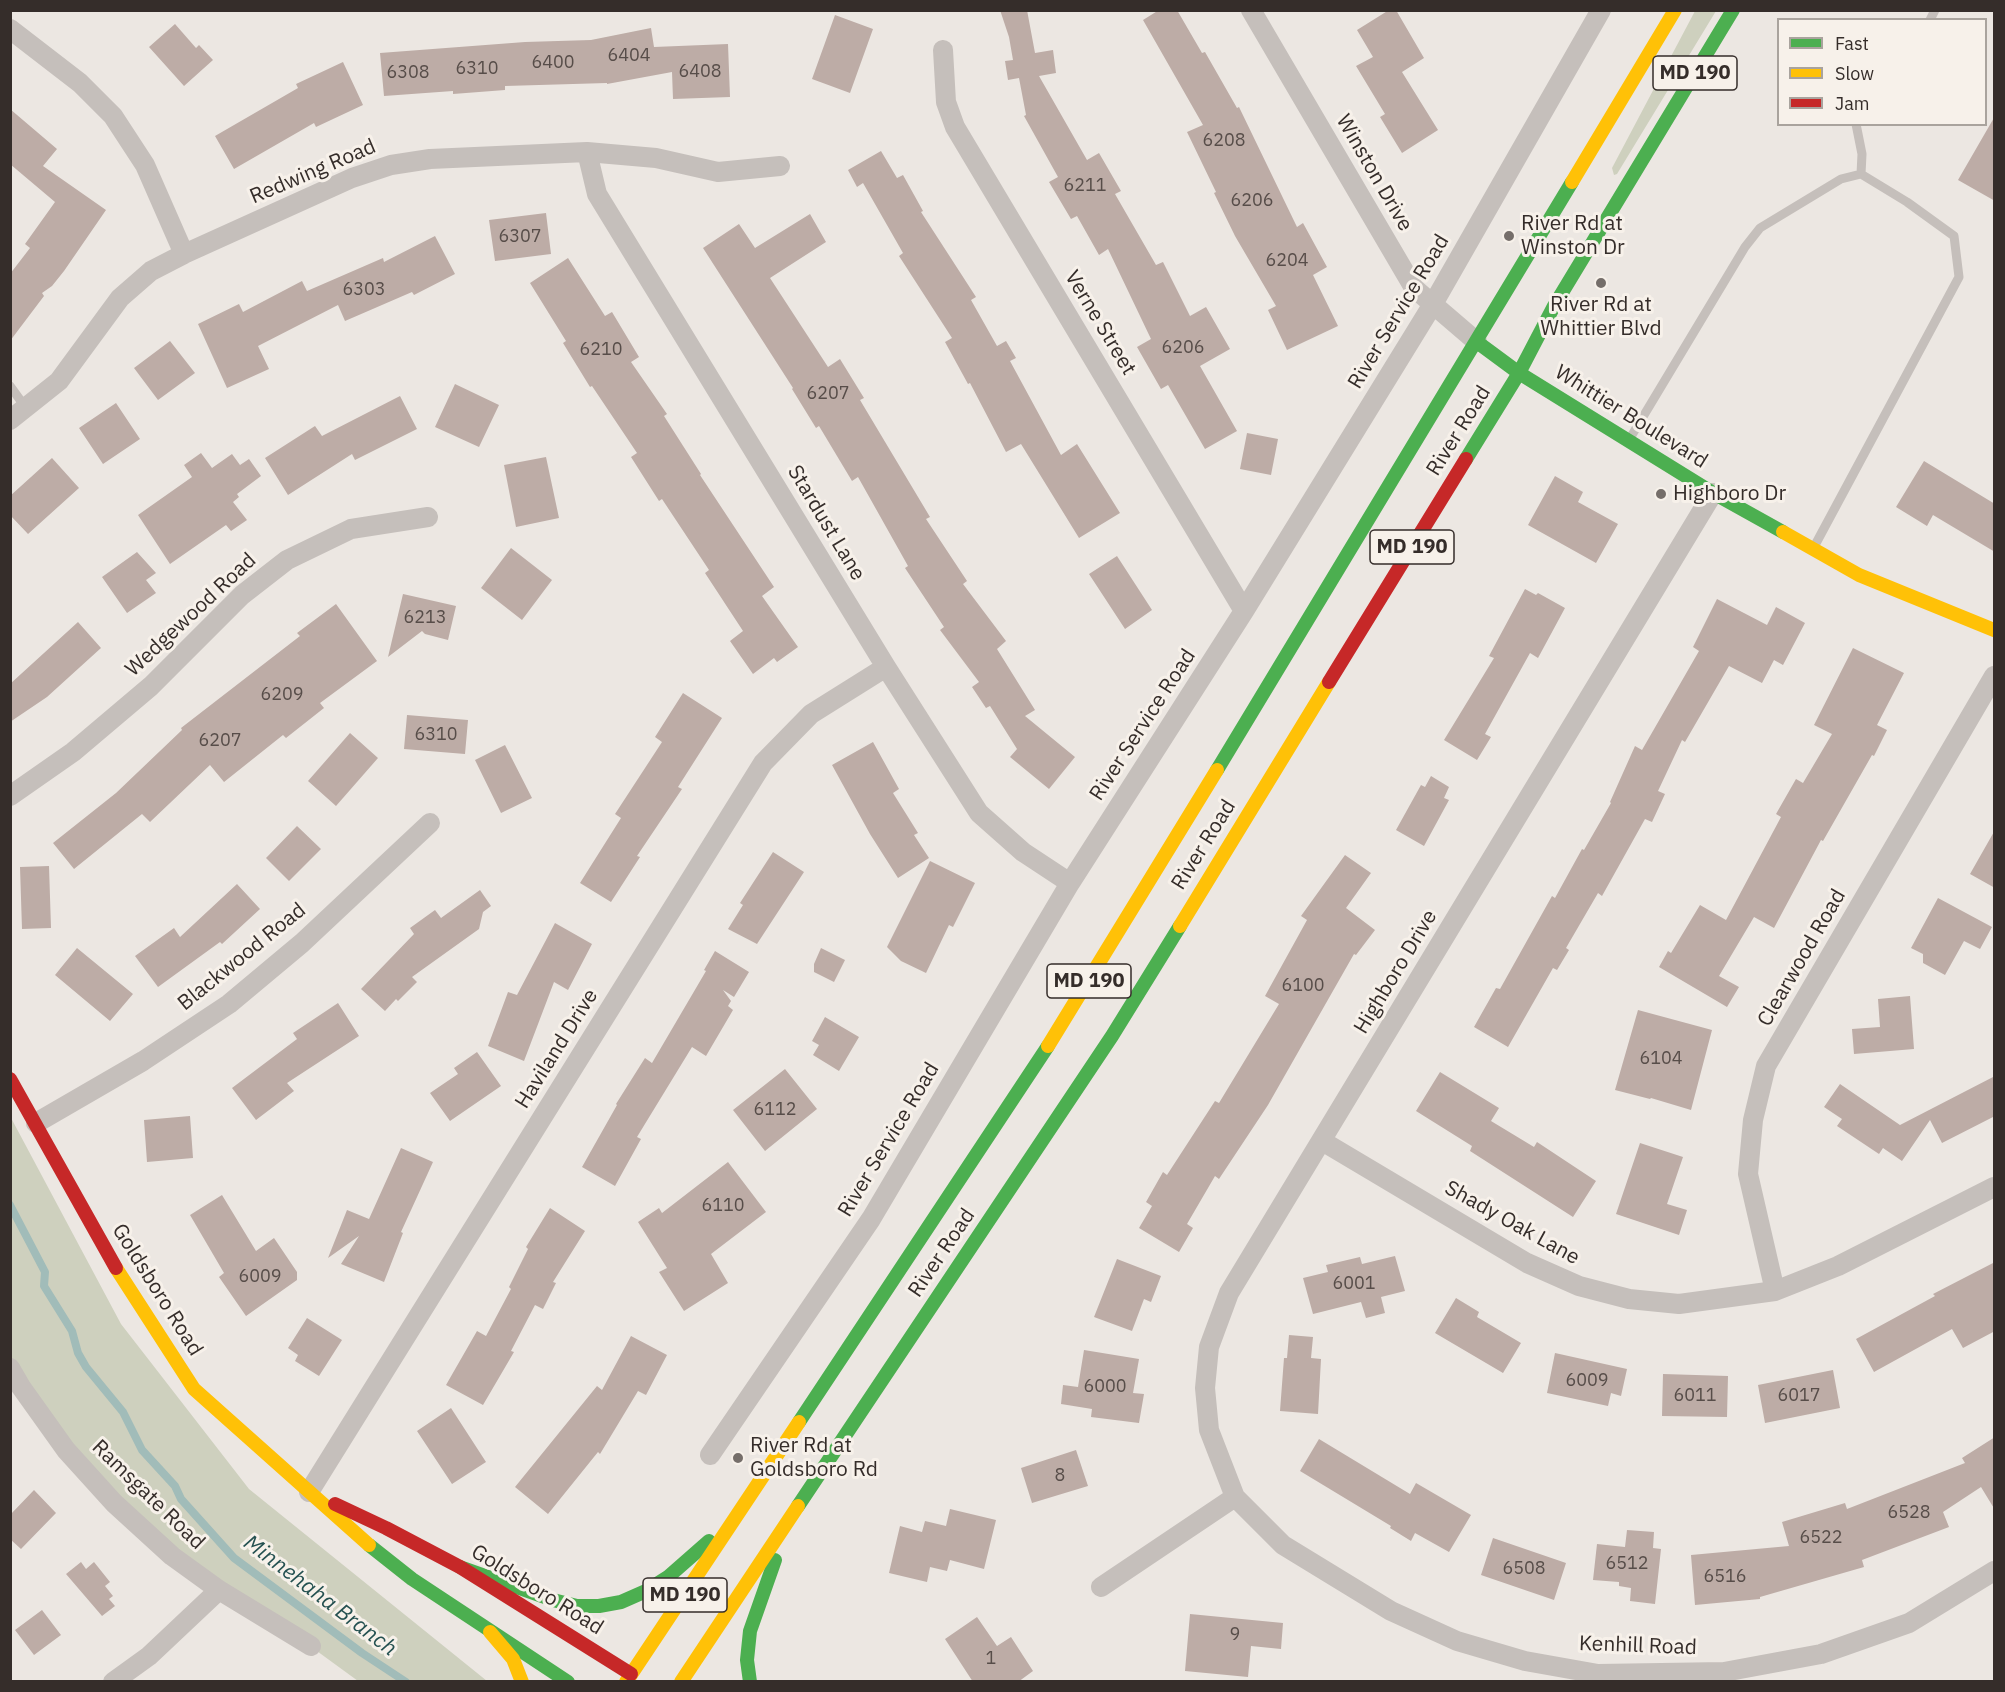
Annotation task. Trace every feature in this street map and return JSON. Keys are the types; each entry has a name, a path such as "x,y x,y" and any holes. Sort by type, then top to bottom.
{"main road":[{"name":"River Road","path":"634,1679 738,1515 1070,1013 1477,342 1675,10"},
{"name":"River Road","path":"681,1682 1112,1036 1519,373 1554,306 1732,10"},
{"name":"Whittier Boulevard","path":"1477,342 1519,373 1713,493 1859,575 1995,630"},
{"name":"Goldsboro Road","path":"10,1078 127,1288 194,1389 366,1543 412,1579 568,1682"},
{"path":"750,1682 747,1660 750,1631 777,1556 833,1454"},
{"name":"Goldsboro Road","path":"309,1492 386,1528 459,1567 634,1679"},
{"path":"459,1567 553,1600 577,1606 600,1606 621,1602 646,1591 668,1577 738,1515"},
{"path":"490,1632 513,1659 522,1682"}],"street":[{"name":"Winston Drive","path":"1251,10 1414,288 1477,342"},
{"name":"River Service Road","path":"710,1455 871,1220 1070,883 1245,611 1433,304 1601,10"},
{"path":"10,29 80,83 113,116 145,165 184,254"},
{"name":"Verne Street","path":"943,50 946,102 955,127 1245,611"},
{"name":"Redwing Road","path":"10,420 59,381 120,298 151,271 352,178 391,165 429,159 587,152 656,158 718,172 780,166"},
{"name":"Stardust Lane","path":"587,152 597,194 886,667 979,813 1023,852 1070,883"},
{"name":"Highboro Drive","path":"1235,1497 1209,1430 1205,1388 1209,1347 1229,1293 1713,493"},
{"name":"Wedgewood Road","path":"10,796 73,752 142,693 242,595 287,560 351,529 428,517"},
{"name":"Haviland Drive","path":"309,1492 763,763 811,714 886,667"},
{"name":"Clearwood Road","path":"1775,1291 1748,1174 1753,1120 1766,1066 1995,676"},
{"name":"Blackwood Road","path":"36,1123 143,1061 229,1004 302,943 430,823"},
{"name":"Shady Oak Lane","path":"1322,1141 1527,1263 1579,1286 1629,1299 1679,1304 1775,1291 1838,1266 1995,1187"},
{"name":"Ramsgate Road","path":"10,1368 66,1450 114,1503 172,1557 219,1590 311,1646"},
{"path":"1101,1587 1235,1497"},
{"name":"Kenhill Road","path":"1235,1497 1283,1545 1390,1611 1457,1641 1525,1661 1598,1674 1724,1672 1821,1654 1909,1623 1995,1572"},
{"path":"113,1682 149,1656 219,1590"}],"lane":[{"path":"1856,126 1862,154 1861,174"},
{"path":"1629,441 1745,248 1760,228 1841,179 1861,174 1907,202 1954,236 1959,277 1813,549"},
{"path":"10,386 26,408"}],"green space":[{"path":"1695,11 1716,11 1617,174 1614,175 1612,168"},
{"path":"10,1116 121,1324 249,1489 487,1681 358,1681 114,1503 11,1368"}],"building":[{"path":"1000,10 1027,10 1035,53 1053,50 1056,73 1039,76 1087,160 1099,153 1121,191 1115,194 1156,265 1163,262 1190,316 1206,307 1230,349 1200,366 1237,431 1205,449 1168,385 1161,389 1137,347 1151,339 1108,249 1099,255 1077,216 1071,219 1049,182 1058,177 1024,116 1026,115 1019,78 1008,80 1005,61 1013,60 1009,37"},
{"path":"1159,10 1177,10 1202,53 1205,52 1237,108 1239,107 1297,227 1303,223 1327,267 1313,275 1338,326 1287,350 1268,310 1276,306 1235,236 1187,132 1203,125 1143,20"},
{"path":"1389,10 1396,10 1424,58 1402,72 1438,130 1402,153 1380,117 1385,114 1356,66 1373,57 1357,30"},
{"path":"835,15 873,29 850,93 812,79"},
{"path":"175,24 196,48 199,45 213,60 184,86 149,47"},
{"path":"651,28 654,47 728,44 730,97 673,99 672,72 607,84 505,86 505,90 384,96 380,53 525,42 591,40"},
{"path":"343,62 363,105 316,127 314,123 234,169 215,136 298,88 296,84"},
{"path":"10,109 57,149 43,166 106,210 64,271 52,286 42,293 44,296 10,341 10,274 30,248 25,244 55,202 10,164"},
{"path":"1995,116 1995,201 1958,180"},
{"path":"881,151 897,178 903,175 923,211 921,212 976,297 971,300 997,346 1006,341 1016,358 1010,361 1061,455 1077,444 1120,513 1079,538 1021,444 1006,452 970,383 968,384 945,342 952,338 899,256 903,253 863,183 857,187 848,170"},
{"path":"546,213 551,254 495,261 489,220"},
{"path":"810,214 826,242 770,278 828,367 840,359 864,398 860,400 930,517 926,519 967,581 963,584 1006,641 997,649 1035,710 1025,716 1075,757 1049,789 1010,757 1017,749 990,706 986,708 972,687 979,682 940,630 944,627 905,568 908,566 858,477 852,481 819,426 816,428 703,248 739,224 755,248"},
{"path":"435,236 455,274 414,295 412,292 345,321 338,305 258,346 269,369 227,388 198,324 239,304 243,312 302,281 307,291 383,258 384,262"},
{"path":"568,258 605,316 612,312 639,357 631,362 667,414 664,416 700,475 774,587 762,596 798,647 777,662 774,658 753,674 730,641 743,631 705,573 709,570 662,499 659,501 631,457 637,453 592,386 590,387 563,343 566,341 530,283"},
{"path":"170,341 195,373 158,400 134,368"},
{"path":"455,384 499,405 479,447 435,427"},
{"path":"400,396 417,429 355,460 352,454 288,495 265,458 315,426 322,436"},
{"path":"116,403 140,439 103,464 79,428"},
{"path":"1247,433 1278,439 1271,475 1240,469"},
{"path":"201,453 212,468 232,454 240,465 249,459 261,476 237,494 239,497 233,502 247,520 231,531 226,525 170,564 138,515 192,477 184,465"},
{"path":"546,457 559,518 516,527 504,465"},
{"path":"52,458 79,488 28,534 10,515 10,496"},
{"path":"1924,461 1995,504 1995,552 1933,515 1927,526 1896,507"},
{"path":"1555,476 1583,492 1578,502 1618,524 1596,563 1528,525"},
{"path":"511,548 552,580 522,620 481,588"},
{"path":"137,552 156,573 146,580 156,593 127,613 102,577"},
{"path":"1117,556 1152,610 1125,629 1089,574"},
{"path":"1525,589 1536,595 1538,593 1565,608 1538,658 1530,653 1485,734 1491,737 1477,760 1444,740 1494,658 1489,656"},
{"path":"403,594 456,606 448,640 425,634 422,631 388,657"},
{"path":"1717,599 1767,625 1776,607 1805,623 1783,665 1774,660 1762,683 1729,666 1685,742 1682,740 1658,791 1665,794 1652,822 1645,819 1602,896 1598,893 1566,948 1569,950 1557,970 1553,968 1508,1047 1474,1027 1496,988 1500,989 1552,896 1555,898 1611,803 1635,746 1642,750 1699,651 1693,647"},
{"path":"336,604 377,661 320,703 324,708 286,738 283,735 224,782 210,765 150,822 142,814 74,869 53,843 116,793 182,730 181,728 300,636 297,633"},
{"path":"78,622 101,648 47,697 10,722 10,684"},
{"path":"1853,648 1904,673 1877,725 1887,730 1823,841 1821,840 1774,928 1754,917 1719,976 1739,987 1727,1007 1659,967 1668,951 1671,953 1700,905 1726,920 1781,817 1776,814 1796,779 1803,783 1832,734 1814,725"},
{"path":"683,693 722,718 678,787 682,789 637,856 640,857 611,902 580,883 621,818 615,814 662,742 655,737"},
{"path":"407,715 468,720 465,754 404,749"},
{"path":"350,733 378,758 336,806 308,781"},
{"path":"873,742 899,789 893,793 918,833 914,835 929,858 898,878 870,834 832,765"},
{"path":"505,745 532,798 501,813 475,760"},
{"path":"1431,776 1449,787 1444,798 1449,800 1424,846 1396,830 1421,785 1425,787"},
{"path":"297,826 321,849 289,881 266,858"},
{"path":"1995,830 1995,888 1970,874"},
{"path":"773,852 804,872 757,944 728,929 743,905 740,903"},
{"path":"1345,855 1371,873 1346,908 1375,930 1356,955 1354,954 1268,1105 1219,1179 1215,1176 1187,1224 1193,1228 1179,1252 1139,1228 1152,1206 1146,1202 1163,1172 1167,1175 1215,1101 1219,1103 1279,1004 1265,996 1307,920 1301,916"},
{"path":"930,861 975,883 953,927 949,925 926,973 901,961 887,947"},
{"path":"49,866 51,928 22,929 20,867"},
{"path":"237,884 260,909 222,944 220,942 158,987 135,956 174,928 180,937"},
{"path":"480,890 491,906 483,912 479,929 412,977 417,982 398,1001 396,999 385,1011 361,989 414,934 410,928 435,910 441,918"},
{"path":"1938,898 1992,927 1980,949 1964,941 1945,975 1923,963 1923,954 1911,948"},
{"path":"555,923 592,944 568,990 554,982 524,1061 488,1046 508,992 517,995"},
{"path":"77,948 133,994 110,1021 55,975"},
{"path":"821,948 845,960 834,982 814,972 814,964"},
{"path":"715,951 749,972 734,997 723,990 731,1001 728,1006 733,1010 706,1056 692,1047 637,1137 641,1139 615,1186 582,1167 616,1104 645,1058 652,1063 706,971 704,970"},
{"path":"1910,996 1914,1049 1854,1054 1852,1029 1880,1027 1878,999"},
{"path":"338,1003 359,1036 287,1083 294,1091 256,1120 232,1088 297,1039 293,1033"},
{"path":"1638,1010 1712,1030 1691,1110 1615,1090"},
{"path":"825,1017 859,1037 839,1071 813,1055 819,1045 812,1041"},
{"path":"477,1052 501,1086 450,1121 430,1093 458,1074 454,1068"},
{"path":"785,1069 817,1109 765,1151 733,1110"},
{"path":"1440,1072 1499,1108 1491,1121 1534,1147 1537,1142 1596,1181 1573,1217 1470,1151 1472,1146 1416,1111"},
{"path":"1995,1076 1995,1116 1942,1143 1930,1120 1902,1161 1883,1148 1879,1154 1837,1126 1842,1119 1824,1107 1840,1084 1900,1125"},
{"path":"190,1116 193,1158 147,1162 144,1120"},
{"path":"1640,1143 1683,1157 1667,1204 1687,1210 1679,1235 1616,1214"},
{"path":"401,1148 433,1162 401,1232 403,1233 384,1282 341,1264 359,1236 328,1258 347,1210 369,1219"},
{"path":"728,1162 766,1212 711,1254 728,1283 684,1311 659,1272 667,1268 638,1222 659,1208 662,1213"},
{"path":"222,1195 256,1251 274,1238 297,1272 297,1280 246,1316 219,1277 224,1273 190,1215"},
{"path":"550,1208 585,1231 553,1282 556,1283 543,1309 535,1305 511,1351 514,1352 483,1405 446,1385 477,1331 486,1336 511,1289 509,1287 528,1249 526,1247"},
{"path":"1395,1256 1405,1291 1381,1297 1385,1313 1366,1318 1361,1302 1313,1314 1303,1278 1328,1272 1326,1265 1360,1257 1362,1264"},
{"path":"1117,1259 1161,1276 1151,1302 1144,1299 1132,1331 1094,1317"},
{"path":"1995,1262 1995,1331 1963,1348 1952,1329 1874,1372 1856,1339 1935,1296 1933,1294"},
{"path":"1456,1298 1479,1312 1477,1317 1521,1343 1503,1373 1435,1333"},
{"path":"307,1318 342,1340 319,1376 295,1361 298,1355 288,1348"},
{"path":"1289,1335 1313,1337 1311,1358 1321,1359 1318,1414 1280,1411 1284,1358 1287,1358"},
{"path":"631,1336 667,1355 646,1395 638,1391 600,1454 598,1452 548,1514 515,1487 597,1386 602,1390"},
{"path":"1084,1350 1139,1359 1133,1393 1144,1394 1139,1423 1091,1417 1092,1409 1061,1404 1063,1385 1078,1387"},
{"path":"1555,1353 1627,1369 1621,1396 1611,1393 1608,1406 1547,1393"},
{"path":"1833,1370 1840,1408 1765,1423 1758,1385"},
{"path":"1663,1374 1728,1376 1727,1417 1662,1416"},
{"path":"451,1408 486,1462 452,1484 417,1431"},
{"path":"1995,1437 1995,1510 1981,1487 1943,1512 1949,1527 1862,1560 1864,1567 1760,1597 1760,1599 1695,1605 1691,1555 1789,1546 1782,1522 1845,1503 1847,1509 1965,1463 1962,1458"},
{"path":"1319,1439 1410,1494 1416,1483 1471,1515 1449,1552 1415,1533 1411,1541 1390,1528 1391,1526 1300,1471"},
{"path":"1076,1450 1088,1486 1032,1503 1021,1468"},
{"path":"34,1490 56,1513 21,1549 10,1539 10,1515"},
{"path":"950,1509 996,1520 984,1569 950,1560 947,1571 930,1567 927,1582 889,1573 900,1526 922,1532 925,1521 946,1526"},
{"path":"1627,1530 1654,1532 1653,1548 1661,1549 1655,1604 1630,1601 1631,1588 1619,1586 1619,1582 1593,1580 1597,1544 1625,1547"},
{"path":"1493,1538 1566,1563 1554,1600 1481,1575"},
{"path":"81,1562 86,1569 94,1562 110,1582 105,1586 113,1596 109,1599 115,1606 102,1616 66,1574"},
{"path":"42,1610 61,1635 34,1655 15,1630"},
{"path":"1190,1614 1283,1623 1281,1649 1251,1646 1248,1677 1185,1671"},
{"path":"977,1617 997,1646 1011,1637 1033,1671 1018,1682 973,1682 945,1639"}],"waterway":[{"name":"Minnehaha Branch","path":"10,1205 45,1272 44,1286 72,1331 78,1353 86,1367 123,1412 142,1450 175,1486 181,1499 234,1558 362,1653 406,1682"}],"traffic: fast":[{"path":"1466,459 1519,373 1554,306 1733,10"},
{"path":"1217,770 1572,182"},
{"path":"1477,342 1519,373 1713,493 1783,532"},
{"path":"798,1506 1112,1036 1180,926"},
{"path":"799,1422 1048,1046"},
{"path":"460,1567 553,1600 577,1606 599,1606 621,1602 646,1591 668,1577 709,1541"},
{"path":"369,1545 412,1579 568,1682"},
{"path":"750,1682 747,1660 750,1631 775,1560"}],"traffic: slow":[{"path":"1572,182 1675,10"},
{"path":"1783,532 1859,575 1994,630"},
{"path":"1180,926 1329,682"},
{"path":"1048,1046 1217,770"},
{"path":"116,1268 194,1389 369,1545"},
{"path":"626,1682 799,1422"},
{"path":"681,1682 798,1506"},
{"path":"490,1632 513,1659 522,1682"}],"traffic: jam":[{"path":"1329,682 1466,459"},
{"path":"10,1079 116,1268"},
{"path":"335,1504 460,1567 631,1674"}],"place":[{"name":"River Rd at Winston Dr","path":"1509,236"},
{"name":"River Rd at Whittier Blvd","path":"1601,283"},
{"name":"Highboro Dr","path":"1661,494"},
{"name":"River Rd at Goldsboro Rd","path":"738,1458"}]}
